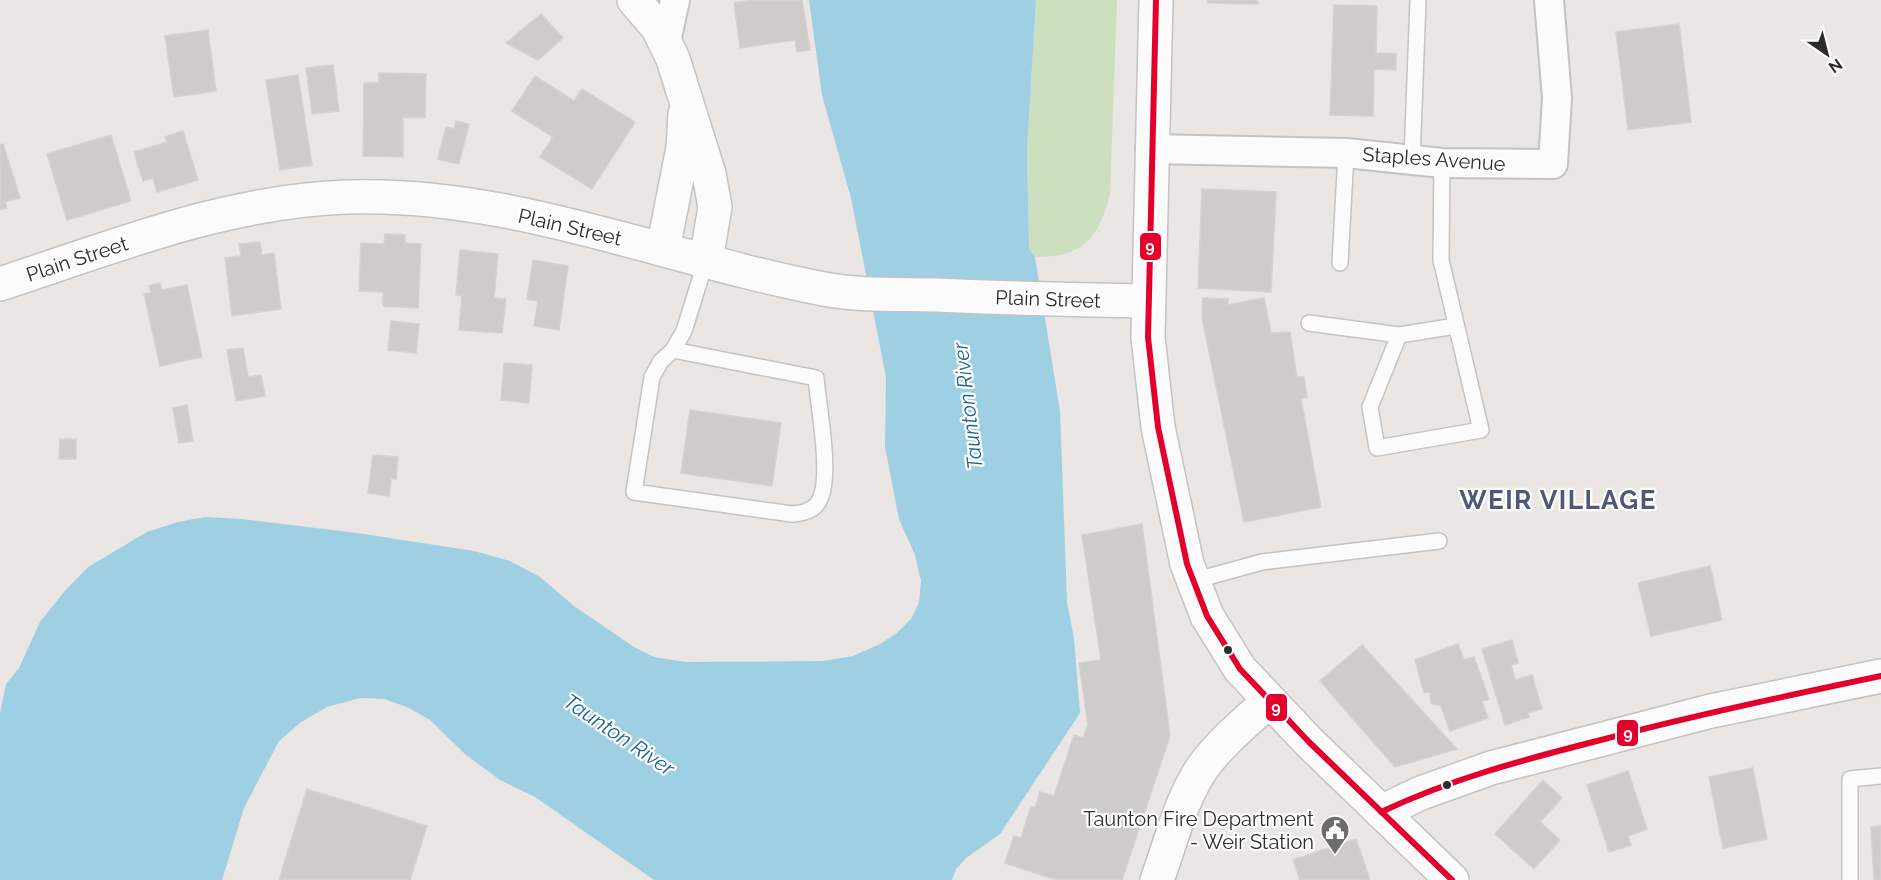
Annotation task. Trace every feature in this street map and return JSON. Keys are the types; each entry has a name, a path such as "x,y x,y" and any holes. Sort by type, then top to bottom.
{"main road":[{"path":"634,0 666,42 684,91 713,190 713,224 705,260"},
{"path":"1156,0 1150,149 1148,348 1158,427 1178,530 1193,581 1207,616 1224,647 1269,701 1452,880"},
{"path":"663,249 683,148 684,91"},
{"name":"Plain Street","path":"0,284 231,212 279,202 347,197 413,199 500,211 663,249 789,282 852,292 1147,301"},
{"path":"1381,812 1421,793 1491,768 1711,711 1881,676"},
{"path":"1157,880 1187,797 1202,769 1226,740 1269,701"}],"street":[{"path":"666,42 675,0"},
{"name":"Staples Avenue","path":"1150,149 1346,153 1442,163 1553,164 1557,98 1549,0"}],"lane":[{"path":"1412,160 1418,0"},
{"path":"1340,263 1346,153"},
{"path":"1399,335 1370,407 1377,448 1481,430 1441,260 1442,163"},
{"path":"673,350 816,378 824,479 819,502 812,509 792,514 634,492 652,377 661,361 673,350 684,331 705,260"},
{"path":"1309,323 1399,335 1456,327"},
{"path":"1193,581 1271,561 1439,541"},
{"path":"1850,880 1850,778 1881,776"}],"green space":[{"path":"1036,0 1117,0 1110,194 1106,210 1094,234 1077,249 1052,256 1035,257 1029,249 1027,149"}],"water":[{"name":"Taunton River","path":"809,0 1036,0 1027,149 1029,249 1035,257 1060,411 1067,602 1074,638 1080,713 1000,834 966,858 956,869 952,880 654,880 535,797 500,780 465,754 430,720 409,708 385,699 360,698 327,707 301,722 279,741 244,808 222,880 0,880 0,713 6,684 19,668 40,622 88,567 147,532 178,522 205,517 241,519 357,533 474,551 510,561 540,577 574,606 634,647 654,657 685,662 823,661 853,656 880,644 897,633 911,619 919,603 921,581 915,555 899,519 885,447 886,377 851,198 822,95"}],"building":[{"path":"752,0 802,0 810,50 797,52 795,40 740,48 734,3"},
{"path":"1208,0 1258,0 1258,4 1208,3"},
{"path":"1334,5 1377,6 1376,53 1396,54 1396,70 1374,69 1373,116 1330,115"},
{"path":"541,14 563,38 538,60 506,43"},
{"path":"1679,24 1691,122 1628,130 1616,32"},
{"path":"208,30 216,91 174,97 165,36"},
{"path":"333,65 339,111 312,114 306,68"},
{"path":"379,73 426,74 425,118 403,117 403,157 363,156 364,83 379,83"},
{"path":"298,75 312,165 280,170 266,80"},
{"path":"535,76 574,101 582,89 635,122 592,189 540,157 553,137 512,111"},
{"path":"456,121 469,124 459,164 438,159 446,127 454,129"},
{"path":"183,131 198,180 157,192 153,178 143,181 134,152 167,142 165,137"},
{"path":"111,135 131,201 67,220 47,154"},
{"path":"3,144 20,198 5,202 7,208 0,210 0,145"},
{"path":"1202,189 1276,192 1271,292 1198,288"},
{"path":"385,234 405,235 405,243 421,244 418,308 383,306 383,292 359,291 361,243 384,244"},
{"path":"260,242 262,255 274,253 281,309 232,316 225,258 241,256 239,244"},
{"path":"460,250 498,254 494,298 506,299 502,333 459,330 462,296 456,295"},
{"path":"533,260 568,266 559,330 534,326 538,301 527,299"},
{"path":"160,283 162,290 187,285 202,357 160,366 144,294 151,293 149,286"},
{"path":"1203,298 1228,299 1228,305 1264,298 1271,333 1290,332 1297,377 1304,377 1307,397 1301,399 1321,507 1244,522 1202,318"},
{"path":"391,321 419,324 416,353 388,350"},
{"path":"243,348 248,377 261,375 265,396 236,401 227,350"},
{"path":"504,363 532,365 529,403 501,400"},
{"path":"187,405 193,441 179,443 173,408"},
{"path":"690,410 781,423 772,486 681,473"},
{"path":"60,439 76,439 76,459 59,459"},
{"path":"373,455 398,457 396,479 391,478 389,496 368,493"},
{"path":"1142,524 1170,736 1122,880 1057,880 1005,863 1014,836 1021,838 1031,806 1035,808 1040,792 1054,796 1074,735 1083,738 1088,725 1079,663 1101,660 1082,535"},
{"path":"1710,566 1722,620 1651,636 1638,583"},
{"path":"1512,640 1518,663 1511,665 1515,680 1532,675 1542,709 1528,713 1529,717 1505,725 1482,649"},
{"path":"1458,644 1464,660 1474,657 1489,699 1482,701 1488,718 1450,731 1441,706 1431,703 1430,692 1424,693 1415,660"},
{"path":"1362,645 1457,749 1395,767 1320,681"},
{"path":"1753,768 1767,839 1723,848 1709,777"},
{"path":"1628,771 1647,829 1628,836 1631,845 1609,852 1587,785"},
{"path":"1543,780 1562,798 1540,822 1560,840 1534,869 1495,834"},
{"path":"307,789 427,826 410,880 279,880"},
{"path":"1881,826 1881,880 1874,880 1871,827"},
{"name":"Taunton Fire Department - Weir Station","path":"1356,839 1370,880 1300,880 1293,860"}],"transit line":[{"name":"9","path":"1156,0 1148,337 1158,427 1187,564 1207,616 1240,669 1309,742 1452,880"},
{"name":"9","path":"1381,812 1460,780 1541,755 1703,715 1881,676"}],"place":[{"name":"Taunton Fire Department - Weir Station","path":"1335,856"}],"district":[{"name":"WEIR VILLAGE","path":"1558,500"}]}
